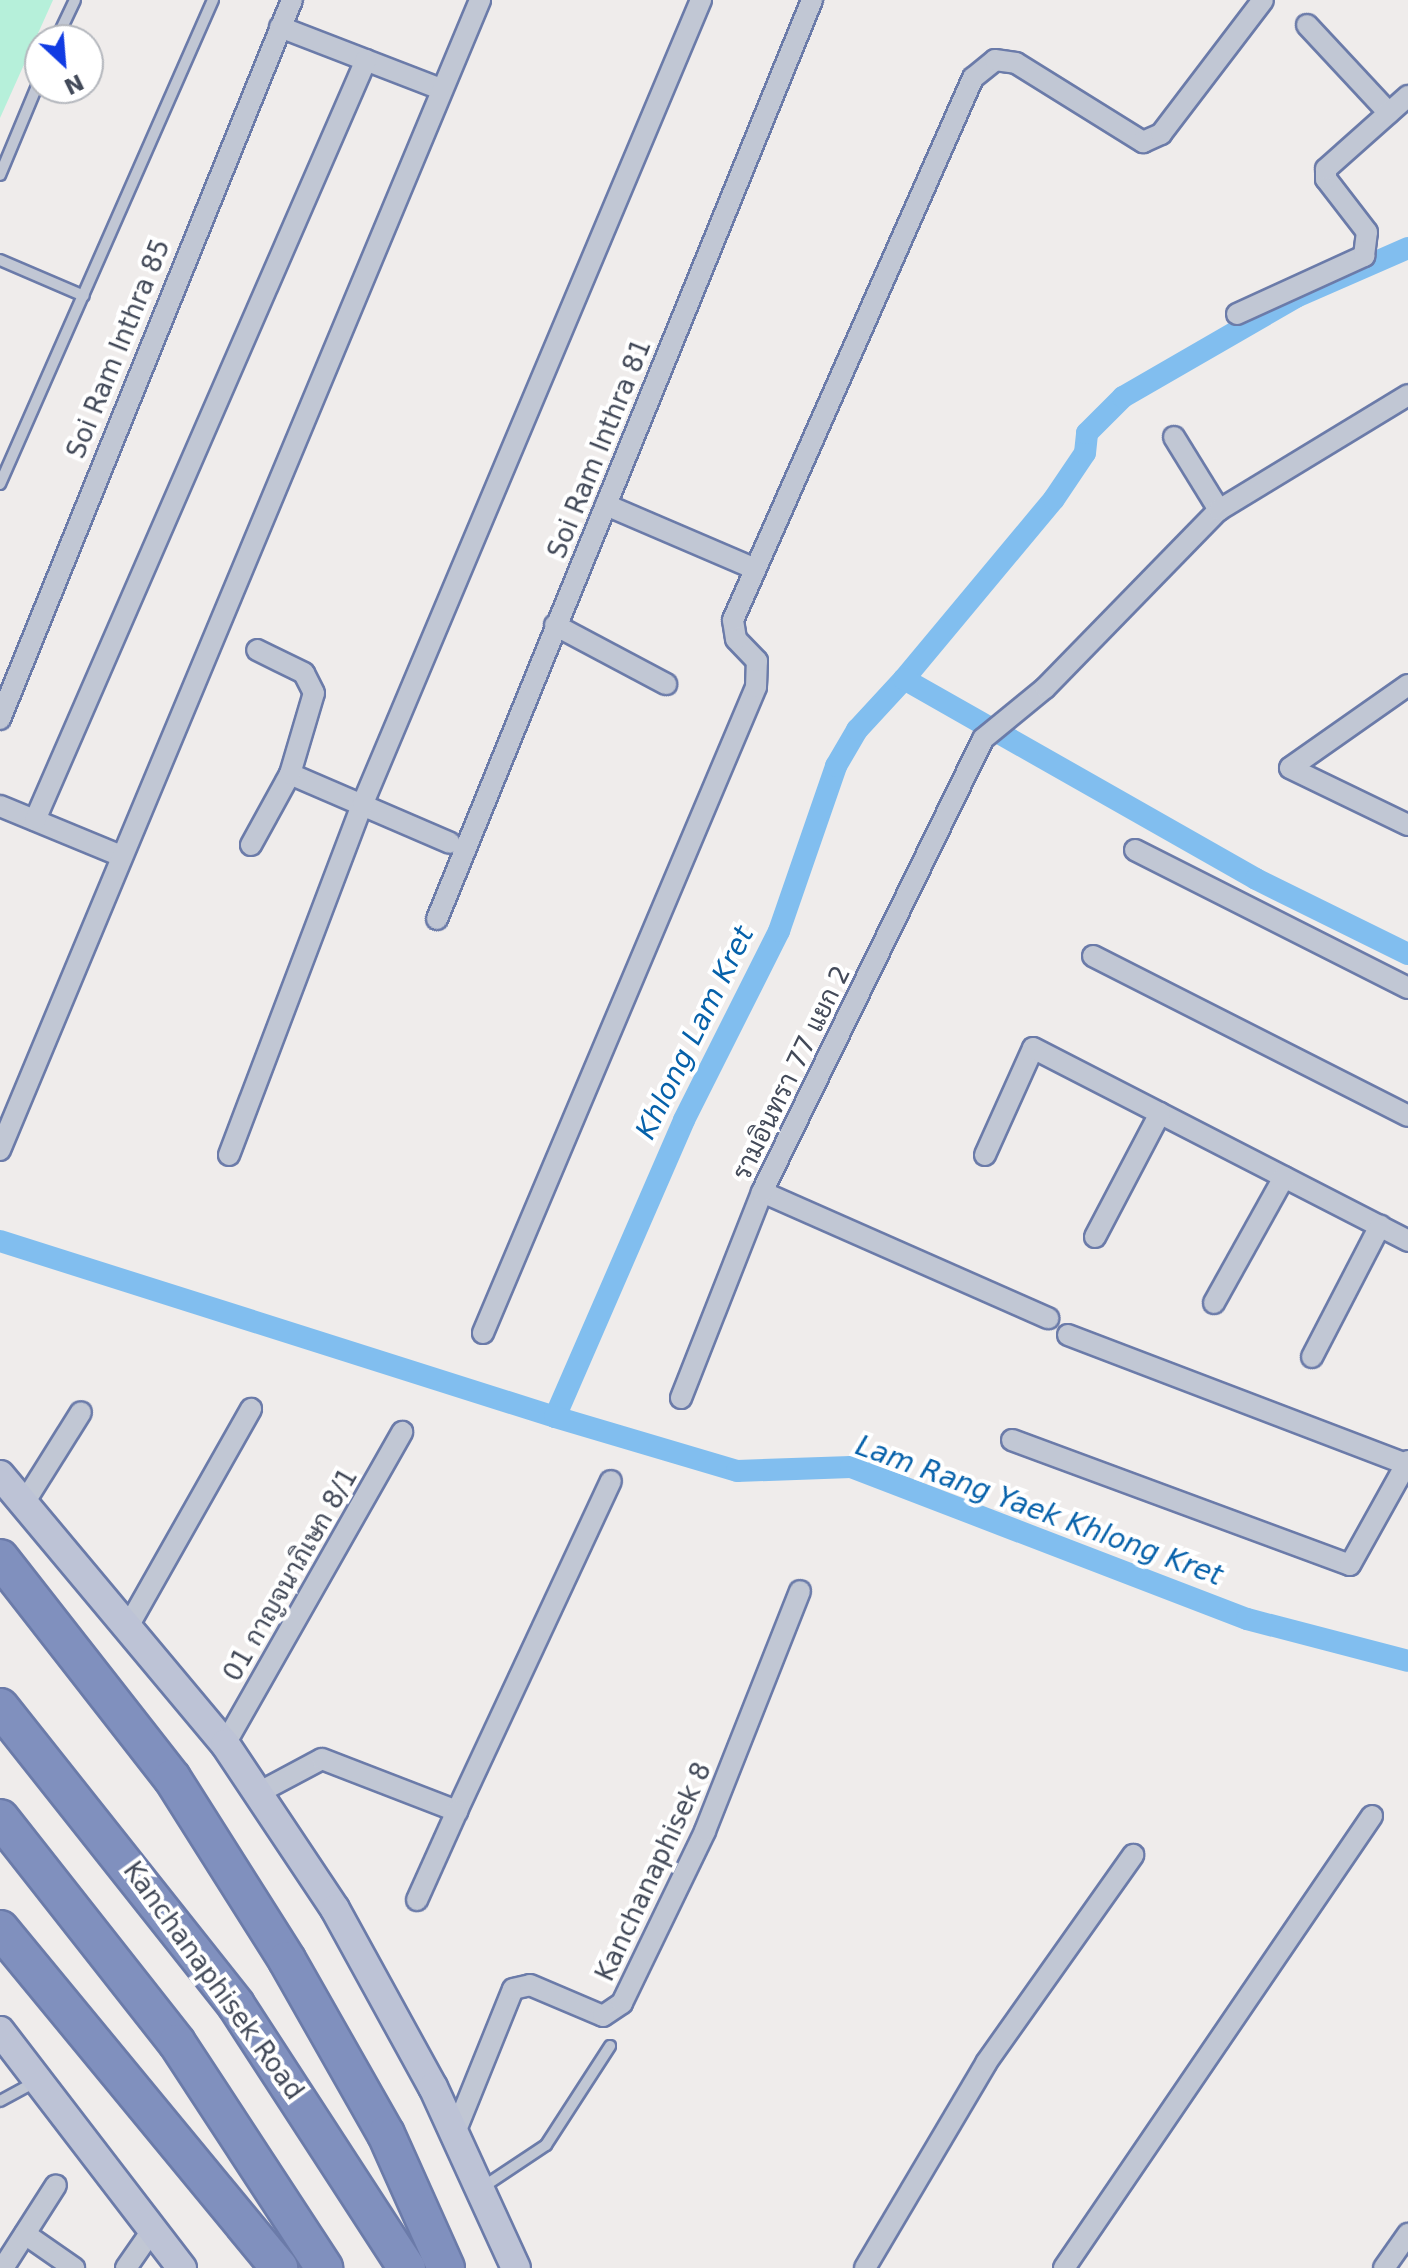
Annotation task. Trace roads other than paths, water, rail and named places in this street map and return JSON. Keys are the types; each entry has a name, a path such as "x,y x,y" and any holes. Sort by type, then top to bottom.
{"highway":[{"path":"0,1558 172,1778 287,1960 386,2134 446,2268"},
{"name":"Kanchanaphisek Road","path":"0,1707 236,2005 407,2268"},
{"path":"0,1818 177,2043 324,2268"},
{"path":"0,1929 279,2268"}],"main road":[{"path":"0,1475 130,1623 225,1744 335,1909 482,2188 516,2268"},
{"path":"0,2031 182,2268"}],"street":[{"name":"Soi Ram Inthra 85","path":"0,719 292,0"},
{"path":"0,1150 8,1112 480,0"},
{"path":"229,1155 363,803 701,0"},
{"name":"Soi Ram Inthra 81","path":"437,919 812,0"},
{"path":"483,1333 756,687 757,661 733,631 755,569 978,72 995,60 1016,63 1143,142 1161,134 1263,0"},
{"path":"1307,25 1389,113"},
{"path":"280,27 441,89"},
{"path":"35,820 366,60"},
{"path":"1237,314 1364,256 1367,232 1326,169 1408,96"},
{"name":"รามอินทรา 77 แยก 2","path":"681,1398 762,1192 983,739 1005,714 1045,688 1219,510 1408,395"},
{"path":"1174,437 1219,510"},
{"path":"606,505 755,569"},
{"path":"555,625 666,684"},
{"path":"251,845 290,774 312,684 257,650"},
{"path":"1404,818 1290,768 1408,685"},
{"path":"290,774 450,843"},
{"path":"0,806 119,855"},
{"path":"1135,850 1408,988"},
{"path":"1093,956 1408,1116"},
{"path":"985,1155 1033,1048 1408,1241"},
{"path":"1095,1237 1160,1113"},
{"path":"1214,1303 1284,1177"},
{"path":"762,1192 1048,1318"},
{"path":"1312,1357 1380,1226"},
{"path":"1012,1440 1350,1565 1407,1462 1068,1335"},
{"path":"130,1623 251,1409"},
{"path":"24,1503 81,1412"},
{"name":"01 กาญจนาภิเษก 8/1","path":"225,1744 402,1432"},
{"path":"417,1900 611,1481"},
{"name":"Kanchanaphisek 8","path":"454,2135 513,1989 530,1985 603,2016 622,2003 705,1831 800,1591"},
{"path":"258,1793 322,1759 457,1811"},
{"path":"1064,2268 1372,1816"},
{"path":"865,2268 986,2063 1133,1855"},
{"path":"3,2268 56,2185"},
{"path":"126,2268 153,2229"},
{"path":"25,2234 74,2268"},
{"path":"1384,2268 1408,2234"}],"lane":[{"path":"64,24 75,0"},
{"path":"0,484 213,0"},
{"path":"0,175 30,104"},
{"path":"0,260 84,296"},
{"path":"482,2188 546,2145 610,2046"},
{"path":"0,2101 38,2080"}],"waterway":[{"path":"904,679 1054,499 1085,453 1087,433 1123,397 1296,297 1408,248"},
{"name":"Khlong Lam Kret","path":"0,1241 555,1417 684,1120 779,931 836,766 857,730 904,679 1256,879 1408,954"},
{"name":"Lam Rang Yaek Khlong Kret","path":"555,1417 737,1471 851,1467 1247,1619 1408,1661"}]}
